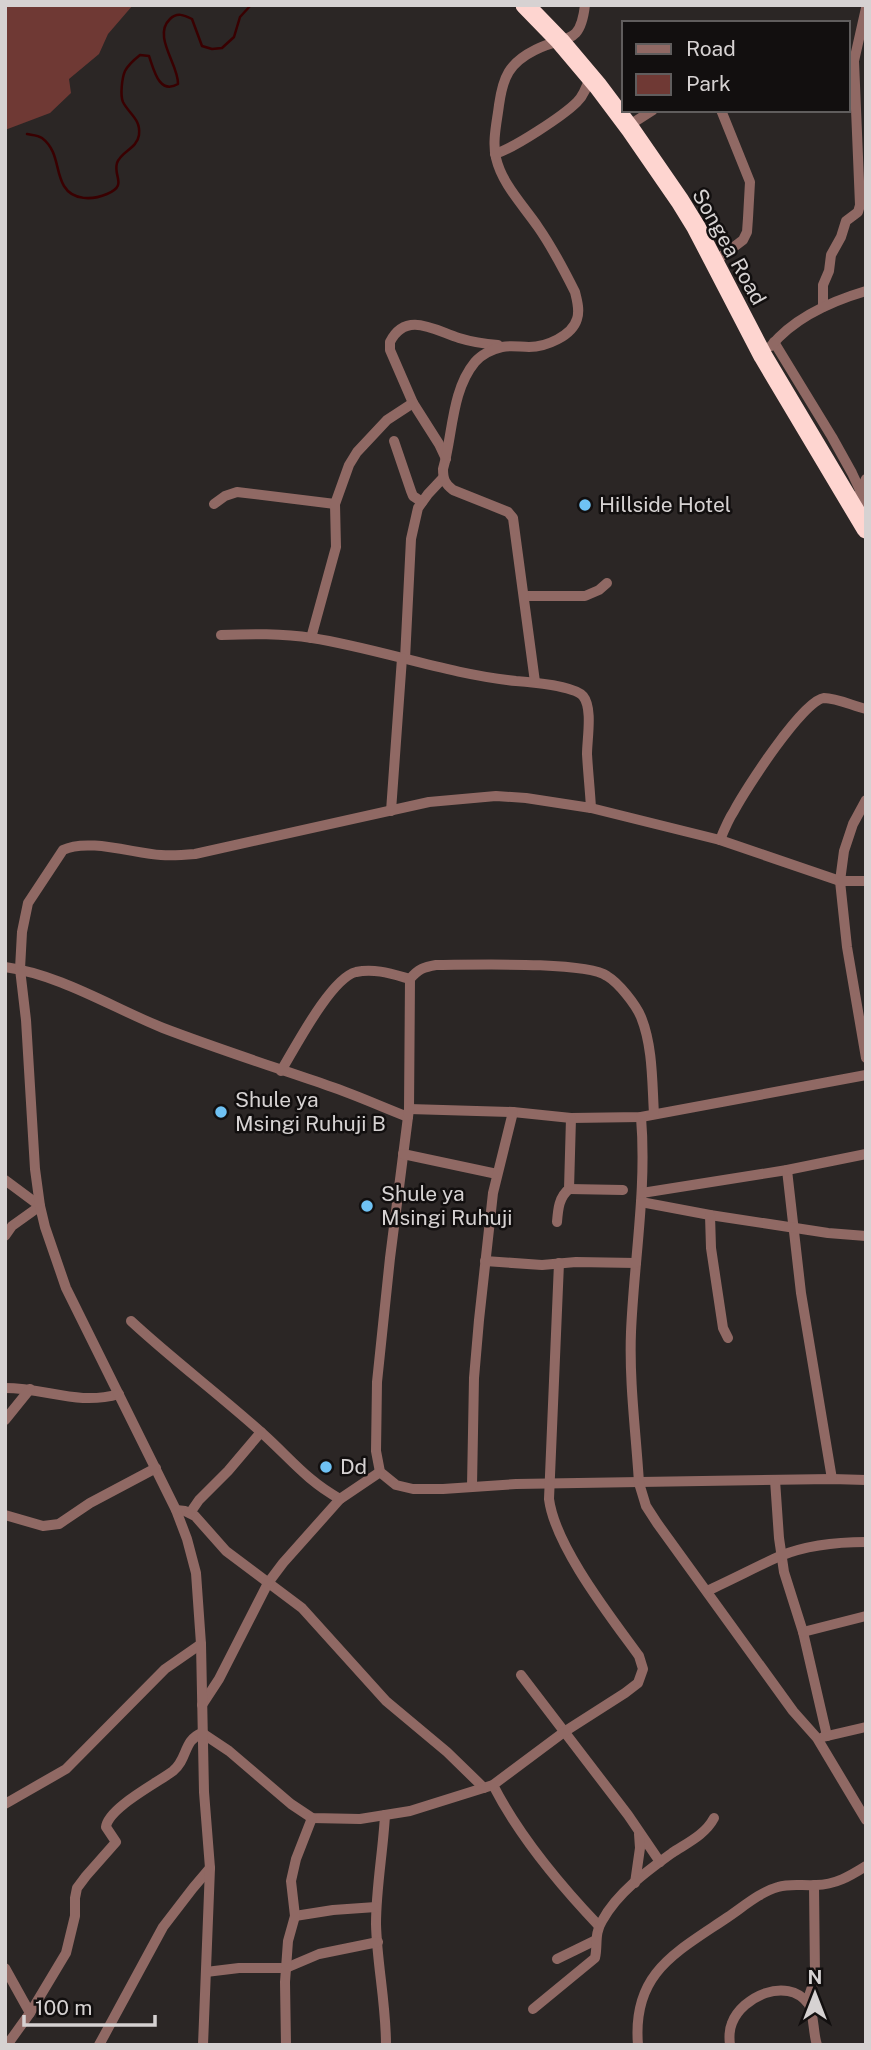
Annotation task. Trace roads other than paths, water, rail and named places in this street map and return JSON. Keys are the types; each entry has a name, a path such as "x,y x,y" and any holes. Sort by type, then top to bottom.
{"highway":[{"name":"Songea Road","path":"525,5 560,41 628,125 684,209 769,349 799,418 859,501 866,529"}],"street":[{"path":"446,460 413,403 390,351 390,342 400,330 415,325 429,326 480,343 532,347 554,342 574,325 578,302 569,279 548,242 511,191 495,154 495,136 502,84 508,72 522,57 546,44 570,38 579,32 585,5"},
{"path":"823,307 823,285 829,271 831,255 846,221 859,209 862,167 855,61 866,8"},
{"path":"495,154 513,147 570,108 581,97 590,78"},
{"path":"628,125 650,112"},
{"path":"714,262 743,240 747,232 750,182 722,112"},
{"path":"769,349 804,318 823,307 866,291"},
{"path":"391,811 411,540 418,508 443,478 456,403 465,378 476,361 491,350 505,346"},
{"path":"311,638 335,547 335,503 349,465 357,452 387,420 413,403"},
{"path":"394,441 413,496 422,502"},
{"path":"443,478 446,485 453,490 508,512 513,518 535,682"},
{"path":"859,501 866,478"},
{"path":"214,504 237,492 335,503"},
{"path":"524,596 585,596 607,583"},
{"path":"221,635 261,634 311,638 463,674 535,682 577,692 584,697 589,718 587,751 591,808"},
{"path":"720,840 733,811 754,776 812,704 822,698 866,709"},
{"path":"203,2045 211,1868 204,1792 201,1644 196,1573 176,1510 66,1288 45,1227 35,1169 26,1020 20,969 22,932 28,903 63,850 72,845 87,844 165,856 194,854 429,802 496,796 591,808 720,840 840,881 866,881"},
{"path":"866,800 853,824 844,851 840,881 847,947 866,1058"},
{"path":"653,1114 649,1052 641,1017 632,1002 608,976 572,968 436,965 417,970 410,979 409,1113 377,1382 376,1451 380,1472 396,1485 413,1489 866,1480"},
{"path":"5,967 58,980 161,1027 281,1071 409,1113 513,1112 571,1118 641,1117 866,1075"},
{"path":"281,1071 307,1027 342,979 354,972 369,971 382,971 410,979"},
{"path":"472,1486 474,1378 485,1261 497,1174 513,1112"},
{"path":"641,1117 642,1197 631,1360 639,1483 646,1506 793,1711 822,1737"},
{"path":"569,1189 571,1118"},
{"path":"403,1154 497,1174"},
{"path":"642,1197 866,1154"},
{"path":"787,1170 801,1293 832,1479"},
{"path":"5,1180 40,1206"},
{"path":"557,1222 560,1200 569,1189 623,1190"},
{"path":"642,1197 710,1215 866,1236"},
{"path":"5,1236 12,1226 40,1206"},
{"path":"710,1215 711,1248 723,1328 728,1338"},
{"path":"485,1261 541,1265 636,1263"},
{"path":"202,1733 229,1751 290,1804 312,1818 360,1819 410,1811 488,1787 638,1683 643,1670 639,1656 579,1568 551,1513 553,1376 559,1263"},
{"path":"131,1321 261,1432 310,1480 340,1499"},
{"path":"5,1388 91,1399 119,1394"},
{"path":"5,1420 30,1390"},
{"path":"190,1513 261,1432"},
{"path":"5,1515 43,1527 59,1524 90,1503 156,1468"},
{"path":"202,1705 219,1679 268,1583 283,1563 340,1499 380,1472"},
{"path":"775,1480 781,1556 803,1632 822,1737 866,1820"},
{"path":"176,1510 190,1513 226,1551 291,1598 386,1701 488,1787 537,1854 599,1926"},
{"path":"707,1591 801,1549 837,1542 866,1542"},
{"path":"803,1632 866,1616"},
{"path":"5,1804 66,1769 165,1669 201,1644"},
{"path":"521,1675 660,1862"},
{"path":"822,1737 866,1727"},
{"path":"7,2045 66,1952 75,1916 77,1888 116,1842 106,1828 107,1820 174,1770 185,1756 189,1741 202,1733"},
{"path":"385,1815 376,1907 386,2045"},
{"path":"286,2045 286,1968 288,1941 295,1916 292,1874 312,1818"},
{"path":"533,2009 595,1958 599,1926 609,1910 660,1862 702,1833 714,1818"},
{"path":"635,1883 640,1848 638,1829"},
{"path":"638,2045 639,2011 643,1993 656,1971 691,1942 762,1894 780,1886 837,1882 866,1866"},
{"path":"99,2045 163,1927 211,1868"},
{"path":"807,2002 815,1978 814,1885"},
{"path":"295,1916 376,1907"},
{"path":"557,1958 596,1940"},
{"path":"206,1972 239,1968 286,1968 319,1954 378,1942"},
{"path":"5,1968 30,2012"},
{"path":"730,2045 729,2033 734,2018 760,1994 770,1990 795,1993 807,2002 817,2045"}],"waterway":[{"path":"27,134 40,137 47,143 68,191 78,197 90,198 113,191 118,184 117,163 135,144 139,135 136,121 122,99 125,71 140,55 149,56 155,74 162,84 172,87 178,84 164,34 170,19 178,15 192,19 202,46 222,48 234,37 240,17 251,5"}],"place":[{"name":"Hillside Hotel","path":"585,505"},
{"name":"Shule ya Msingi Ruhuji B","path":"221,1112"},
{"name":"Shule ya Msingi Ruhuji","path":"367,1206"},
{"name":"Dd","path":"326,1467"}]}
